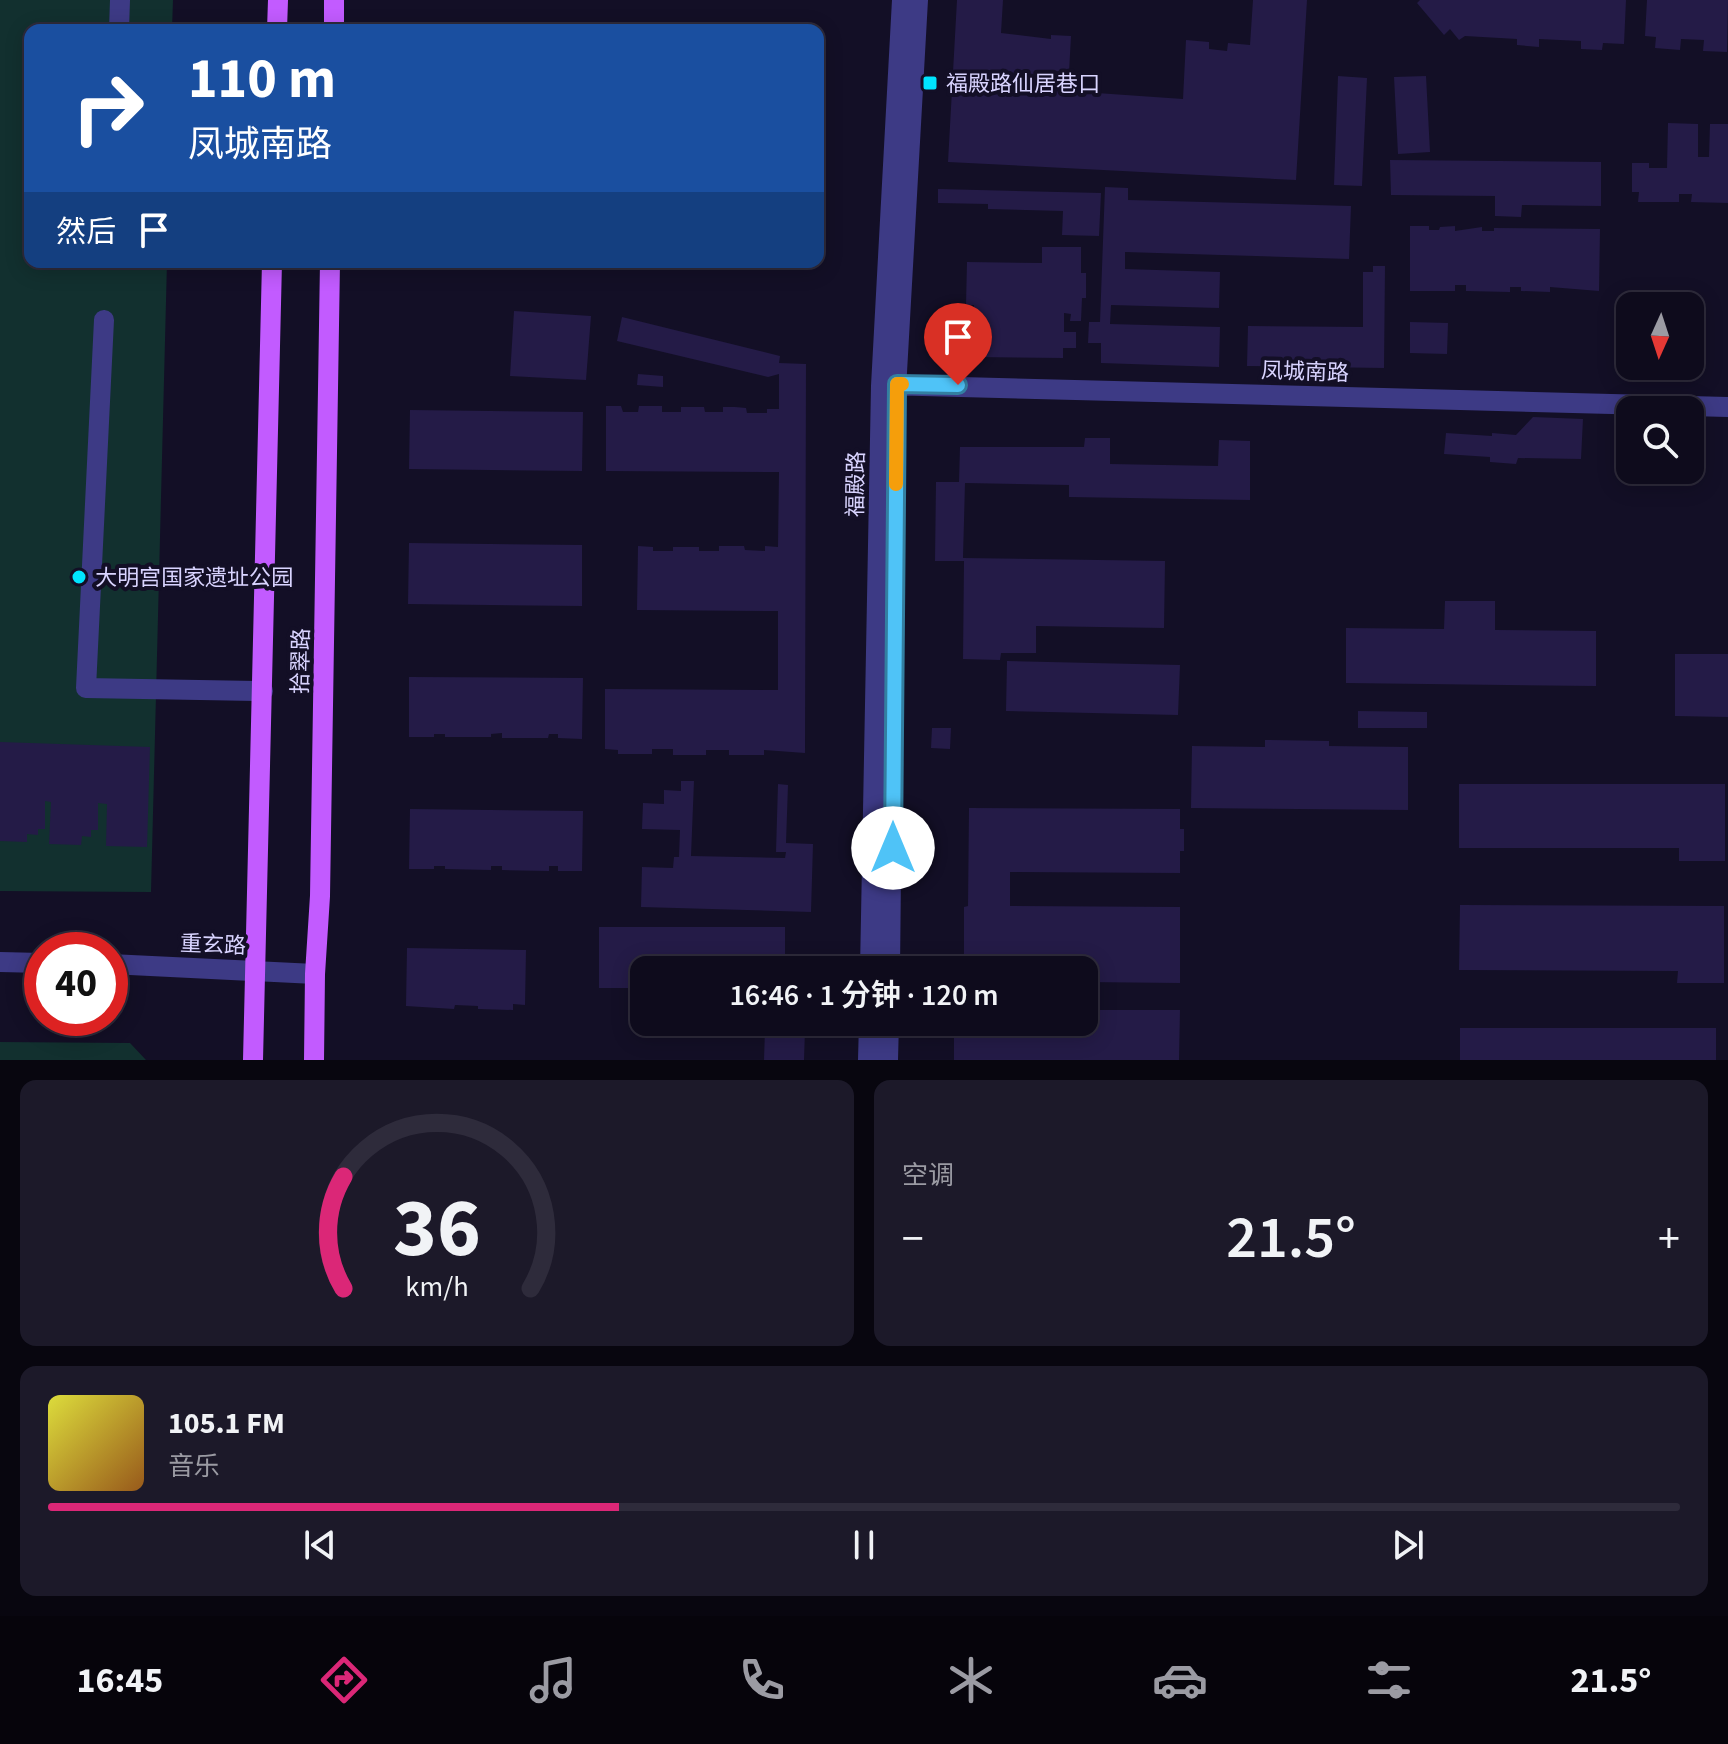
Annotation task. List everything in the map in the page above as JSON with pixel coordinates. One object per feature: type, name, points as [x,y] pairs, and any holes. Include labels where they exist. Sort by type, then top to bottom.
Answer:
[{"type":"main road","points":[[277,24],[278,0]]},
{"type":"main road","points":[[334,0],[334,24]]},
{"type":"main road","name":"拾翠路","points":[[253,1060],[272,268]]},
{"type":"main road","name":"拾翠路","points":[[314,1060],[320,896],[330,268]]},
{"type":"street","points":[[119,24],[120,0]]},
{"type":"street","name":"福殿路","points":[[870,956],[902,0]]},
{"type":"street","name":"福殿路","points":[[890,956],[889,385],[918,0]]},
{"type":"street","points":[[104,320],[86,688],[263,691]]},
{"type":"street","name":"凤城南路","points":[[889,385],[1728,407]]},
{"type":"street","points":[[0,962],[24,963]]},
{"type":"street","name":"重玄路","points":[[128,965],[315,974]]},
{"type":"street","points":[[868,1060],[869,1036]]},
{"type":"street","points":[[888,1060],[889,1036]]},
{"type":"green space","name":"大明宫国家遗址公园","points":[[0,0],[173,0],[172,24],[24,24],[24,268],[167,268],[151,892],[0,891]]},
{"type":"green space","points":[[0,1042],[130,1043],[146,1060],[0,1060]]},
{"type":"building","points":[[957,0],[1003,0],[1001,33],[1051,39],[1051,35],[1071,36],[1068,91],[1183,99],[1186,40],[1209,42],[1209,49],[1227,51],[1228,43],[1250,45],[1253,0],[1307,0],[1296,180],[948,162]]},
{"type":"building","points":[[1420,0],[1626,0],[1624,44],[1603,43],[1602,50],[1581,49],[1581,41],[1539,39],[1539,47],[1517,45],[1517,39],[1465,36],[1459,40],[1450,29],[1444,35],[1417,3]]},
{"type":"building","points":[[1647,0],[1728,0],[1727,52],[1703,51],[1704,40],[1681,39],[1680,50],[1655,48],[1656,37],[1645,36]]},
{"type":"building","points":[[1338,76],[1367,78],[1362,186],[1334,185]]},
{"type":"building","points":[[1426,76],[1430,152],[1398,154],[1394,77]]},
{"type":"building","points":[[1668,123],[1698,124],[1698,157],[1709,157],[1710,124],[1728,124],[1728,203],[1691,202],[1692,194],[1679,194],[1679,202],[1638,202],[1639,192],[1632,192],[1632,163],[1649,163],[1649,168],[1667,168]]},
{"type":"building","points":[[1390,160],[1601,162],[1601,206],[1522,205],[1521,217],[1495,216],[1495,196],[1391,195]]},
{"type":"building","points":[[1105,187],[1128,188],[1128,200],[1351,206],[1349,259],[1125,252],[1125,269],[1220,272],[1219,308],[1111,305],[1110,324],[1220,327],[1219,367],[1101,363],[1101,343],[1088,343],[1089,322],[1100,322]]},
{"type":"building","points":[[938,189],[1101,193],[1099,236],[1062,235],[1063,211],[988,209],[988,204],[938,203]]},
{"type":"building","points":[[1410,226],[1429,226],[1429,230],[1439,230],[1440,227],[1455,226],[1455,231],[1482,227],[1482,231],[1494,231],[1494,228],[1600,229],[1599,291],[1550,287],[1550,292],[1521,291],[1521,287],[1510,287],[1510,292],[1466,291],[1466,285],[1455,285],[1455,291],[1410,291]]},
{"type":"building","points":[[1042,247],[1081,247],[1081,273],[1086,273],[1086,298],[1082,298],[1081,321],[1070,321],[1071,314],[1064,313],[1064,332],[1076,332],[1076,348],[1063,348],[1063,358],[973,357],[973,353],[935,352],[935,316],[974,317],[974,305],[966,305],[967,262],[1042,263]]},
{"type":"building","points":[[1373,266],[1385,266],[1384,368],[1247,366],[1248,326],[1363,327],[1363,272],[1373,272]]},
{"type":"building","points":[[514,311],[591,316],[586,380],[510,376]]},
{"type":"building","points":[[622,317],[780,356],[779,363],[806,364],[805,753],[764,750],[764,755],[729,755],[729,750],[706,750],[706,755],[673,755],[673,749],[652,749],[652,754],[618,754],[618,750],[605,749],[605,689],[778,690],[778,611],[637,610],[638,546],[653,547],[653,551],[699,547],[699,551],[719,551],[719,546],[744,546],[745,550],[765,551],[765,546],[778,547],[779,472],[606,471],[606,406],[621,406],[623,412],[638,412],[639,406],[662,406],[662,412],[681,412],[681,407],[704,407],[705,412],[723,412],[723,407],[735,407],[746,408],[747,413],[767,413],[767,409],[779,409],[779,374],[768,377],[617,341]]},
{"type":"building","points":[[1410,322],[1448,323],[1447,354],[1410,353]]},
{"type":"building","points":[[638,374],[663,376],[663,387],[637,385]]},
{"type":"building","points":[[410,410],[583,412],[582,471],[409,469]]},
{"type":"building","points":[[1533,417],[1583,419],[1581,459],[1518,458],[1516,464],[1490,462],[1490,457],[1444,454],[1446,433],[1516,435]]},
{"type":"building","points":[[1085,438],[1110,438],[1110,464],[1218,466],[1219,440],[1250,441],[1250,500],[1069,497],[1069,485],[965,483],[963,558],[1165,561],[1164,628],[1036,626],[1036,653],[1001,653],[1000,660],[963,659],[964,561],[935,561],[936,482],[959,482],[960,447],[1084,447]]},
{"type":"building","points":[[409,543],[582,545],[582,606],[408,604]]},
{"type":"building","points":[[1445,601],[1495,601],[1495,630],[1596,631],[1596,686],[1346,683],[1346,628],[1444,629]]},
{"type":"building","points":[[1675,654],[1728,654],[1728,717],[1675,716]]},
{"type":"building","points":[[1007,661],[1180,665],[1178,715],[1006,711]]},
{"type":"building","points":[[409,677],[583,678],[582,739],[558,738],[558,734],[549,734],[548,738],[502,738],[502,733],[491,734],[491,737],[445,737],[445,734],[434,734],[434,737],[409,737]]},
{"type":"building","points":[[1358,711],[1427,712],[1427,728],[1358,728]]},
{"type":"building","points":[[932,728],[951,728],[950,749],[931,748]]},
{"type":"building","points":[[1265,740],[1329,741],[1329,746],[1408,747],[1408,810],[1191,808],[1192,746],[1265,747]]},
{"type":"building","points":[[0,742],[150,747],[147,847],[106,846],[107,804],[98,803],[98,830],[91,830],[91,837],[82,836],[81,845],[49,844],[51,802],[45,801],[45,829],[38,829],[38,835],[27,834],[27,842],[0,841]]},
{"type":"building","points":[[681,781],[694,781],[691,856],[785,858],[786,852],[776,852],[778,784],[788,785],[786,843],[813,844],[811,912],[641,907],[642,867],[673,868],[674,857],[679,857],[680,830],[642,829],[643,803],[664,804],[664,790],[681,791]]},
{"type":"building","points":[[1459,784],[1725,784],[1725,861],[1679,861],[1679,848],[1459,848]]},
{"type":"building","points":[[969,808],[1180,809],[1184,851],[1180,851],[1180,873],[1010,872],[1010,906],[1180,907],[1180,983],[1098,982],[1098,956],[964,956],[964,907],[968,906]]},
{"type":"building","points":[[410,809],[583,811],[582,871],[558,871],[558,866],[549,866],[549,871],[502,870],[502,866],[491,866],[491,870],[445,869],[445,866],[409,869]]},
{"type":"building","points":[[1460,905],[1724,906],[1724,983],[1677,983],[1678,971],[1459,970]]},
{"type":"building","points":[[599,927],[785,927],[785,956],[630,956],[630,988],[599,988]]},
{"type":"building","points":[[407,948],[526,950],[525,1005],[513,1004],[513,1010],[455,1005],[454,1009],[406,1006]]},
{"type":"building","points":[[1098,1010],[1180,1010],[1179,1060],[954,1060],[954,1036],[1098,1036]]},
{"type":"building","points":[[1460,1028],[1716,1028],[1716,1060],[1460,1060]]},
{"type":"building","points":[[765,1036],[805,1036],[804,1060],[764,1060]]},
{"type":"slow traffic","points":[[896,484],[897,384],[902,384]]},
{"type":"place","name":"福殿路仙居巷口","points":[[930,83]]},
{"type":"place","name":"大明宫国家遗址公园","points":[[79,577]]},
{"type":"route","points":[[893,848],[897,384],[958,385]]}]
